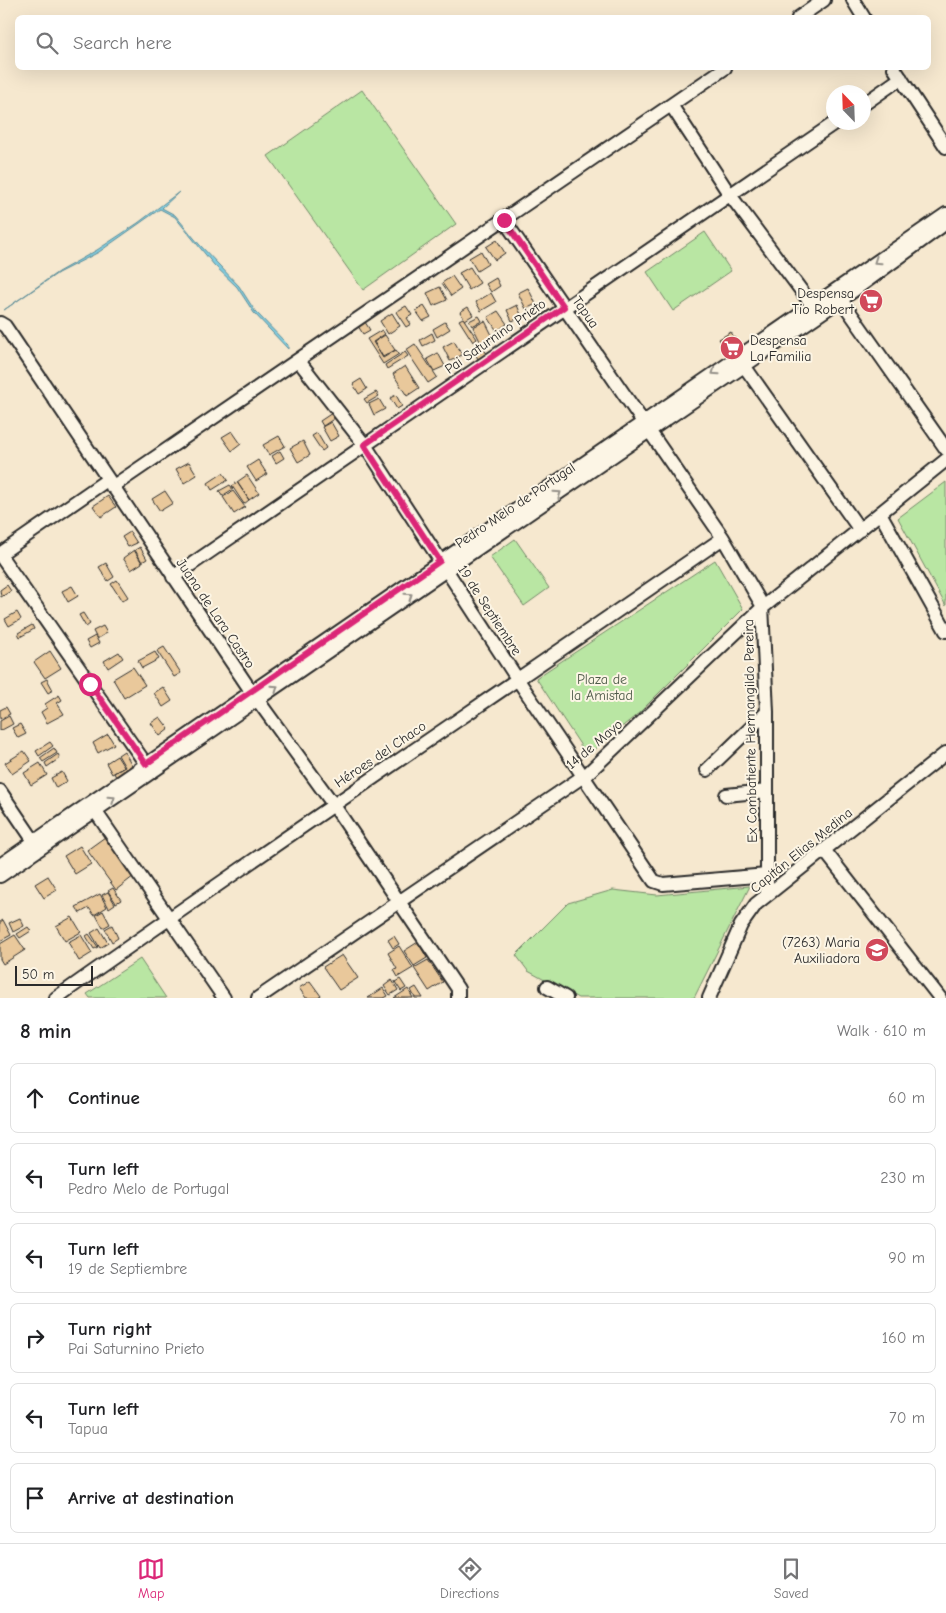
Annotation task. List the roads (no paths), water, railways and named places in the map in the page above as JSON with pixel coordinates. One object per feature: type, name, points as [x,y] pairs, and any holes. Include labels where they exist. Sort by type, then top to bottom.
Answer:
[{"type":"street","points":[[802,15],[824,0]]},
{"type":"street","points":[[853,0],[862,15]]},
{"type":"street","points":[[149,768],[0,554],[298,360],[723,70]]},
{"type":"street","points":[[871,98],[898,73],[946,147]]},
{"type":"street","points":[[670,105],[730,195],[812,305]]},
{"type":"street","name":"Pai Saturnino Prieto","points":[[173,577],[826,129]]},
{"type":"street","name":"Pedro Melo de Portugal","points":[[741,361],[812,305],[837,295],[946,214]]},
{"type":"street","name":"Tapua","points":[[504,220],[647,426]]},
{"type":"street","name":"Pedro Melo de Portugal","points":[[0,876],[37,845],[92,807],[837,295],[946,223]]},
{"type":"street","points":[[837,295],[946,449]]},
{"type":"street","name":"Juana de Lara Castro","points":[[2,324],[254,696],[333,804],[458,993]]},
{"type":"street","name":"19 de Septiembre","points":[[298,360],[364,445],[518,680],[654,881],[663,884],[767,876]]},
{"type":"street","points":[[741,361],[860,530]]},
{"type":"street","name":"Ex Combatiente Hermangildo Pereira","points":[[647,426],[723,538],[762,608],[767,712],[767,896]]},
{"type":"street","name":"14 de Mayo","points":[[258,998],[583,776],[657,709],[762,608],[946,460]]},
{"type":"street","points":[[880,513],[946,631]]},
{"type":"street","name":"Héroes del Chaco","points":[[56,998],[333,804],[518,680],[723,538]]},
{"type":"street","points":[[707,770],[767,712]]},
{"type":"street","name":"Capitán Elias Medina","points":[[709,998],[741,925],[756,904],[946,753]]},
{"type":"street","points":[[0,791],[37,845]]},
{"type":"street","points":[[726,795],[767,791]]},
{"type":"street","points":[[92,807],[224,998]]},
{"type":"street","name":"Pedro Melo de Portugal","points":[[0,864],[37,845]]},
{"type":"street","points":[[824,850],[940,998]]},
{"type":"street","points":[[547,987],[566,998]]},
{"type":"water","points":[[179,192],[162,208],[175,215],[199,244],[239,286],[255,311],[288,345],[288,349],[254,313],[237,287],[214,265],[175,217],[160,209],[99,252],[58,273],[4,310],[58,272],[97,250],[138,223]]},
{"type":"place","name":"Despensa Tio Robert","points":[[871,301]]},
{"type":"place","name":"Despensa La Familia","points":[[732,348]]},
{"type":"place","name":"(7263) Maria Auxiliadora","points":[[877,950]]},
{"type":"park label","name":"Plaza de la Amistad","points":[[602,688]]}]
